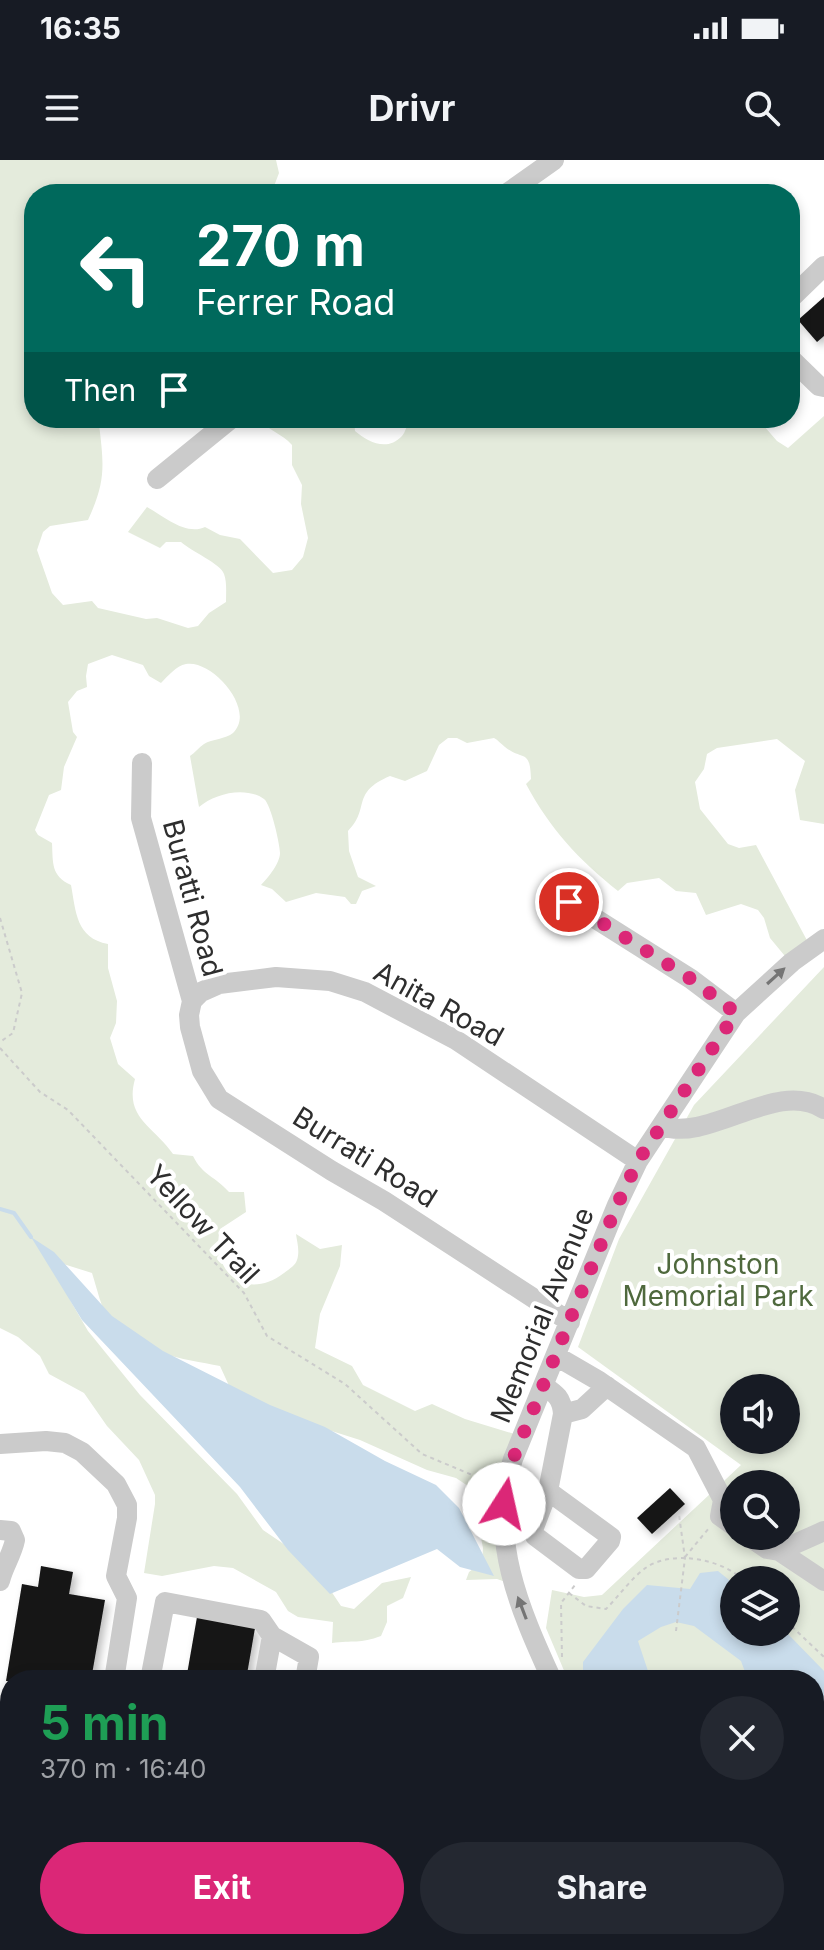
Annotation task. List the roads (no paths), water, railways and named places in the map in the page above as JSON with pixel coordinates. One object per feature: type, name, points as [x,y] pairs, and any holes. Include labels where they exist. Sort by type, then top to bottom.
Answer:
[{"type":"street","points":[[520,184],[554,160]]},
{"type":"street","points":[[800,289],[824,266]]},
{"type":"street","points":[[800,368],[824,387]]},
{"type":"street","points":[[157,479],[220,428]]},
{"type":"street","name":"Buratti Road","points":[[142,763],[141,818],[192,1001]]},
{"type":"street","points":[[569,902],[679,971],[736,1013]]},
{"type":"street","name":"Memorial Avenue","points":[[556,1670],[537,1646],[508,1564],[502,1525],[505,1488],[513,1459],[638,1161],[736,1013],[792,962],[824,939]]},
{"type":"street","name":"Anita Road","points":[[192,1001],[201,992],[219,984],[276,977],[330,981],[365,992],[456,1040],[638,1161]]},
{"type":"street","name":"Burrati Road","points":[[192,1001],[190,1027],[202,1071],[219,1099],[570,1322]]},
{"type":"street","points":[[661,1126],[675,1131],[746,1114],[780,1099],[817,1104],[824,1109]]},
{"type":"street","points":[[556,1356],[607,1386],[696,1448],[720,1494]]},
{"type":"street","points":[[544,1386],[559,1396],[563,1403],[548,1491]]},
{"type":"street","points":[[563,1414],[582,1409],[607,1386]]},
{"type":"street","points":[[0,1444],[65,1443],[82,1452],[116,1484],[127,1505],[116,1576],[127,1598],[116,1670]]},
{"type":"street","points":[[0,1530],[11,1531],[15,1540],[0,1581]]},
{"type":"street","points":[[779,1551],[824,1531]]},
{"type":"street","points":[[773,1550],[824,1581]]},
{"type":"street","points":[[152,1670],[165,1602],[261,1620],[272,1636],[309,1657],[307,1670]]},
{"type":"street","points":[[266,1670],[272,1636]]},
{"type":"water","points":[[31,1237],[54,1252],[112,1316],[163,1351],[270,1405],[325,1427],[436,1485],[459,1508],[494,1576],[460,1567],[437,1549],[330,1594],[288,1550],[240,1487],[82,1320]]},
{"type":"water","points":[[700,1573],[720,1573],[720,1645],[694,1626],[676,1622],[638,1641],[648,1670],[583,1670],[583,1662],[623,1609],[647,1585],[690,1589]]},
{"type":"water","points":[[721,1646],[800,1646],[823,1670],[744,1670],[741,1661]]},
{"type":"waterway","points":[[0,1209],[14,1213],[31,1237]]},
{"type":"park label","name":"Johnston Memorial Park","points":[[718,1280]]}]
